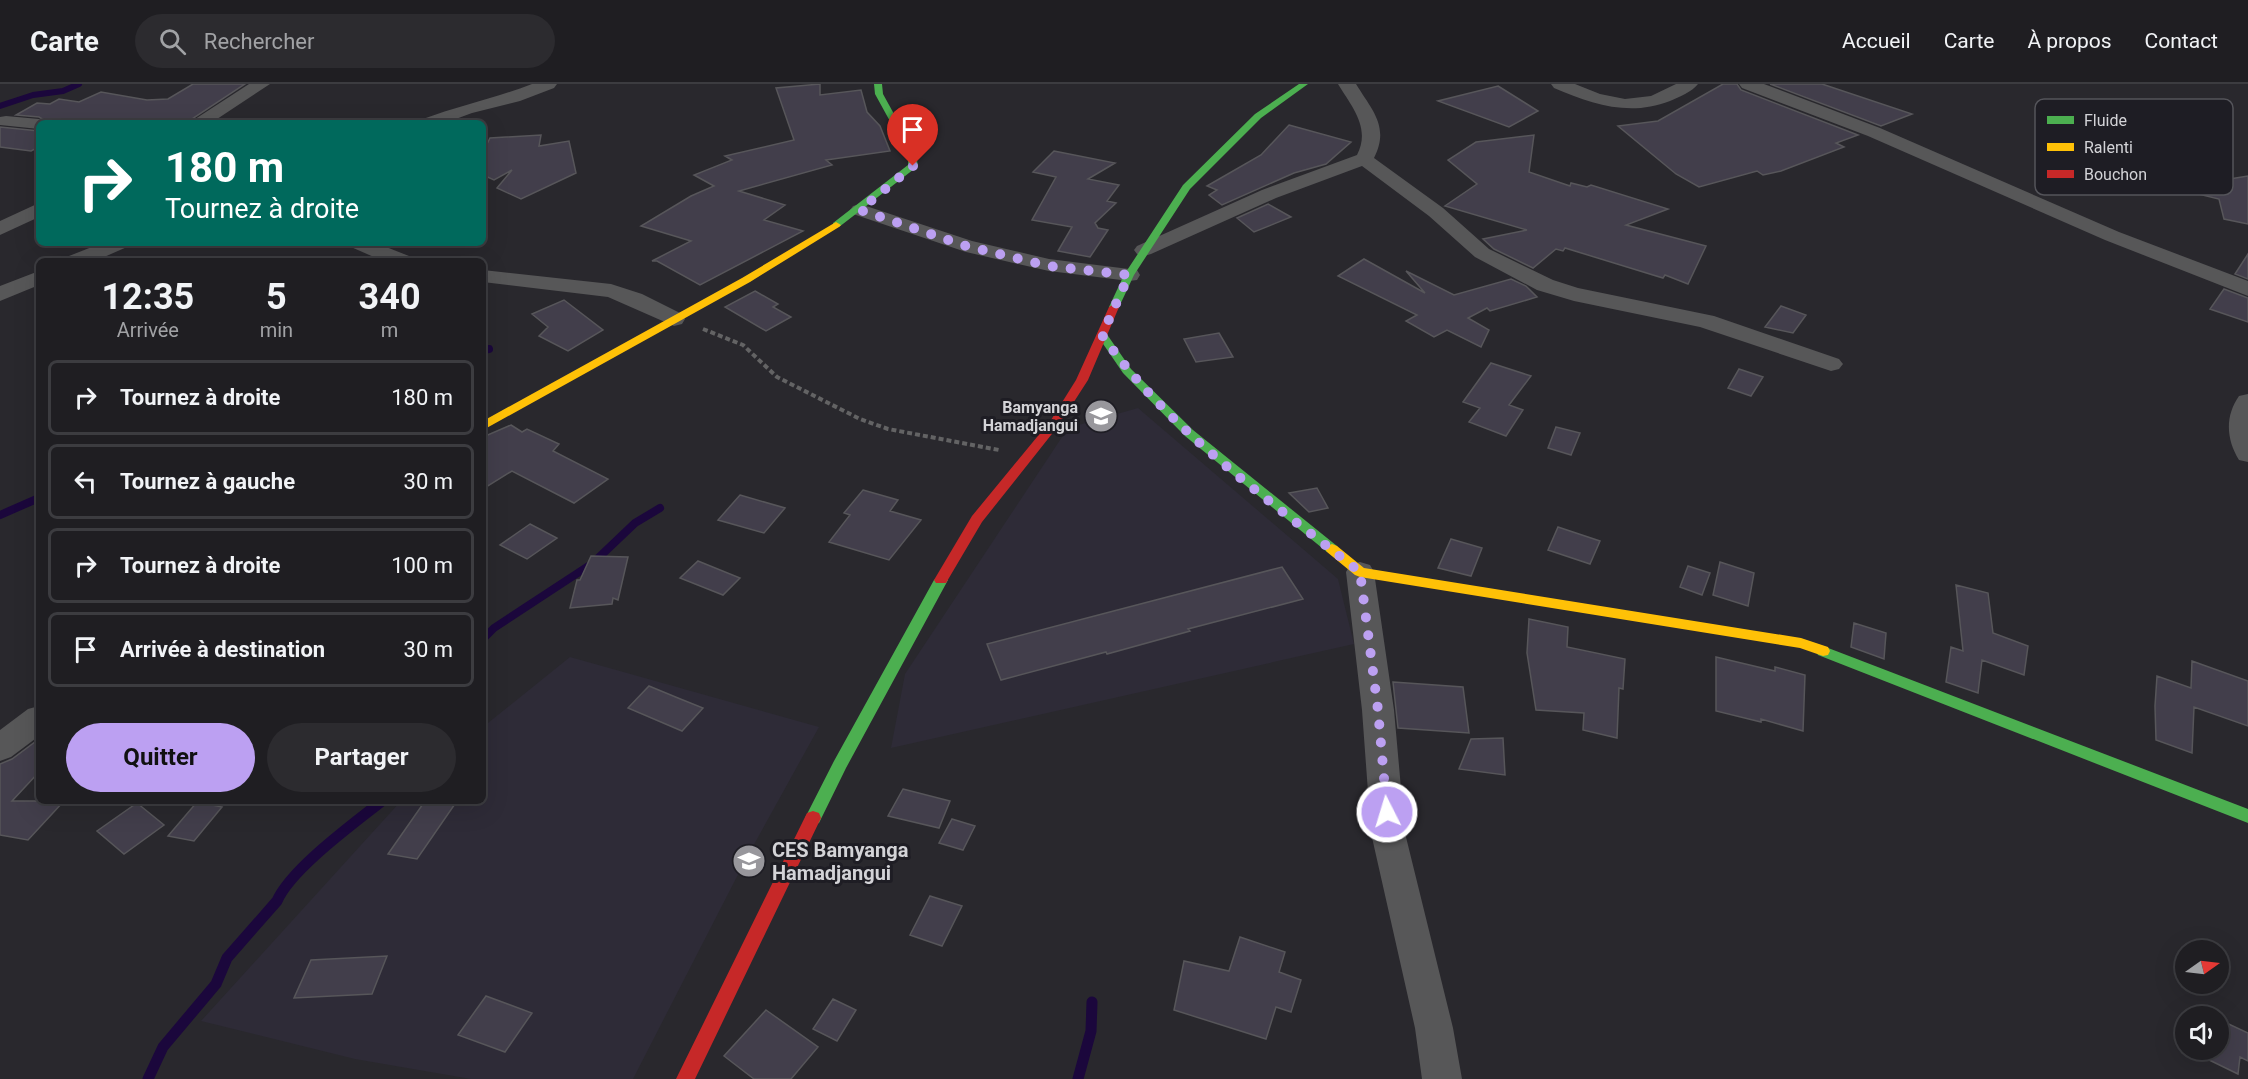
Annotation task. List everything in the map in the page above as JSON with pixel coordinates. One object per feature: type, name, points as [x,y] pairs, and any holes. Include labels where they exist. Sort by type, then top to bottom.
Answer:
[{"type":"street","points":[[203,120],[261,84]]},
{"type":"street","points":[[437,120],[466,109],[514,97],[548,84]]},
{"type":"street","points":[[486,424],[552,385],[749,280],[860,210],[913,166],[912,154],[879,94],[878,84]]},
{"type":"street","points":[[685,1079],[839,765],[910,632],[977,519],[1055,422],[1082,380],[1129,275],[1144,250],[1185,187],[1258,116],[1304,84]]},
{"type":"street","points":[[1144,250],[1269,194],[1364,159],[1372,144],[1371,123],[1347,84]]},
{"type":"street","points":[[1560,84],[1608,102],[1628,105],[1649,102],[1678,91],[1689,84]]},
{"type":"street","points":[[1748,84],[1874,132],[1983,182],[2248,289]]},
{"type":"street","points":[[6,121],[36,124]]},
{"type":"street","points":[[1364,159],[1436,212],[1482,254],[1545,285],[1574,294],[1706,321],[1831,364]]},
{"type":"street","points":[[860,210],[977,248],[1049,266],[1129,275]]},
{"type":"street","points":[[0,229],[36,211]]},
{"type":"street","points":[[84,258],[113,246]]},
{"type":"street","points":[[365,246],[393,258]]},
{"type":"street","points":[[486,276],[612,291],[674,319]]},
{"type":"street","points":[[0,294],[36,278]]},
{"type":"street","points":[[1102,335],[1128,371],[1189,433],[1360,572],[1801,644],[2248,816]]},
{"type":"street","points":[[2248,401],[2242,418],[2241,441],[2248,454]]},
{"type":"street","points":[[1360,572],[1378,710],[1388,833],[1434,1028],[1442,1079]]},
{"type":"street","points":[[0,748],[36,720]]},
{"type":"path","points":[[674,319],[743,345],[777,377],[790,385],[818,396],[872,424],[935,439],[1028,455]]},
{"type":"shaded area","points":[[1138,408],[1338,579],[1354,644],[891,748],[905,674],[1068,428]]},
{"type":"shaded area","points":[[570,657],[819,727],[746,859],[633,1079],[471,1079],[355,1059],[201,1021],[398,804],[486,804],[486,725]]},
{"type":"building","points":[[193,84],[245,84],[191,120],[44,120],[39,117],[16,115],[37,103],[50,104],[59,99],[79,102],[101,92],[147,100],[168,99]]},
{"type":"building","points":[[820,84],[820,95],[861,90],[867,112],[880,126],[890,151],[826,160],[832,165],[739,191],[785,205],[764,220],[803,231],[700,285],[657,261],[652,261],[691,241],[641,226],[691,196],[714,186],[694,175],[732,160],[725,156],[794,140],[776,88]]},
{"type":"building","points":[[1723,84],[1737,84],[1741,90],[1858,135],[1836,143],[1844,147],[1781,171],[1763,175],[1757,171],[1699,187],[1676,174],[1618,126],[1658,121]]},
{"type":"building","points":[[1770,84],[1822,84],[1912,114],[1881,126]]},
{"type":"building","points":[[1498,86],[1538,111],[1509,127],[1438,101]]},
{"type":"building","points":[[1289,125],[1351,142],[1326,164],[1294,173],[1222,205],[1209,195],[1217,190],[1207,186],[1261,155]]},
{"type":"building","points":[[0,127],[36,131],[36,148],[31,151],[0,147]]},
{"type":"building","points":[[541,135],[539,146],[569,141],[576,173],[521,199],[497,188],[512,170],[494,180],[486,176],[486,146],[490,138]]},
{"type":"building","points":[[1534,135],[1529,172],[1570,186],[1571,183],[1587,187],[1591,185],[1668,209],[1626,225],[1706,246],[1688,284],[1665,275],[1663,278],[1565,248],[1563,251],[1556,249],[1533,268],[1494,249],[1483,239],[1527,230],[1445,206],[1477,184],[1448,160],[1476,142]]},
{"type":"building","points":[[1054,151],[1115,163],[1088,179],[1119,185],[1107,201],[1116,203],[1095,223],[1098,228],[1108,230],[1090,257],[1058,251],[1072,227],[1032,220],[1056,177],[1033,172]]},
{"type":"building","points":[[2248,176],[2248,224],[2224,219],[2219,199],[2203,195],[2233,195],[2233,178]]},
{"type":"building","points":[[1268,204],[1291,217],[1254,232],[1237,218]]},
{"type":"building","points":[[2248,254],[2248,279],[2235,274]]},
{"type":"building","points":[[1364,259],[1425,293],[1406,271],[1454,295],[1511,279],[1526,286],[1537,297],[1490,311],[1487,308],[1468,318],[1489,330],[1481,347],[1447,330],[1434,337],[1406,321],[1417,315],[1338,276]]},
{"type":"building","points":[[2224,289],[2248,298],[2248,322],[2210,309]]},
{"type":"building","points":[[755,291],[778,304],[773,307],[791,317],[766,331],[725,307]]},
{"type":"building","points":[[564,300],[603,330],[568,351],[539,336],[548,327],[532,314]]},
{"type":"building","points":[[1781,306],[1806,315],[1793,333],[1765,327]]},
{"type":"building","points":[[1219,333],[1233,357],[1196,362],[1184,339]]},
{"type":"building","points":[[1491,363],[1531,376],[1509,405],[1523,410],[1506,436],[1469,422],[1480,408],[1463,402]]},
{"type":"building","points":[[1739,369],[1763,377],[1751,396],[1728,388]]},
{"type":"building","points":[[511,425],[522,432],[527,429],[559,444],[553,451],[608,479],[574,503],[512,471],[486,487],[486,436]]},
{"type":"building","points":[[1556,427],[1580,433],[1571,455],[1548,448]]},
{"type":"building","points":[[1317,488],[1328,508],[1309,512],[1289,493]]},
{"type":"building","points":[[863,490],[898,500],[890,511],[921,520],[889,560],[829,542],[850,515],[844,513]]},
{"type":"building","points":[[740,495],[785,508],[764,533],[718,520]]},
{"type":"building","points":[[530,524],[557,538],[527,559],[500,545]]},
{"type":"building","points":[[1558,527],[1600,541],[1590,564],[1548,550]]},
{"type":"building","points":[[1451,539],[1482,548],[1471,576],[1438,568]]},
{"type":"building","points":[[591,556],[628,557],[618,600],[613,598],[612,604],[570,608],[577,580],[580,580]]},
{"type":"building","points":[[698,561],[740,578],[723,595],[680,578]]},
{"type":"building","points":[[1720,562],[1754,573],[1748,606],[1713,595]]},
{"type":"building","points":[[1688,566],[1710,573],[1702,595],[1680,587]]},
{"type":"building","points":[[1282,567],[1303,599],[1188,629],[1190,631],[1107,654],[1106,652],[1001,680],[987,644]]},
{"type":"building","points":[[1956,585],[1988,593],[1993,633],[2028,646],[2024,675],[1982,660],[1978,693],[1946,682],[1951,647],[1963,651]]},
{"type":"building","points":[[1529,619],[1568,627],[1567,647],[1625,659],[1623,689],[1619,688],[1617,738],[1583,730],[1584,713],[1536,710],[1527,653]]},
{"type":"building","points":[[1854,623],[1886,633],[1884,659],[1851,647]]},
{"type":"building","points":[[1716,657],[1775,671],[1775,667],[1805,675],[1803,731],[1761,719],[1761,722],[1716,711]]},
{"type":"building","points":[[2192,661],[2248,681],[2248,726],[2194,707],[2192,753],[2156,740],[2155,706],[2157,676],[2191,688]]},
{"type":"building","points":[[1393,682],[1463,687],[1469,733],[1398,728]]},
{"type":"building","points":[[649,686],[703,708],[682,731],[628,708]]},
{"type":"building","points":[[1503,738],[1505,775],[1459,769],[1471,739]]},
{"type":"building","points":[[36,741],[36,775],[12,801],[61,804],[28,840],[0,835],[0,764],[12,759]]},
{"type":"building","points":[[903,789],[950,801],[939,828],[888,816]]},
{"type":"building","points":[[136,804],[164,825],[124,854],[97,831]]},
{"type":"building","points":[[195,804],[222,807],[194,841],[168,836]]},
{"type":"building","points":[[423,804],[455,804],[417,859],[388,854]]},
{"type":"building","points":[[952,819],[975,826],[963,850],[939,843]]},
{"type":"building","points":[[930,896],[962,906],[942,946],[910,935]]},
{"type":"building","points":[[1240,937],[1285,952],[1279,972],[1301,980],[1291,1012],[1276,1007],[1266,1039],[1174,1010],[1184,961],[1229,971]]},
{"type":"building","points":[[387,956],[372,994],[294,998],[311,960]]},
{"type":"building","points":[[486,996],[532,1013],[505,1052],[458,1035]]},
{"type":"building","points":[[833,999],[856,1010],[837,1041],[813,1029]]},
{"type":"building","points":[[766,1010],[818,1047],[791,1079],[754,1079],[724,1056]]},
{"type":"building","points":[[2229,1024],[2248,1033],[2248,1061],[2240,1057],[2238,1074],[2209,1060],[2229,1060]]},
{"type":"waterway","points":[[0,106],[33,95],[63,91],[79,84]]},
{"type":"waterway","points":[[0,515],[36,499]]},
{"type":"waterway","points":[[486,636],[494,628],[593,563],[635,523],[660,508]]},
{"type":"waterway","points":[[148,1079],[163,1047],[216,984],[227,958],[277,901],[284,888],[309,861],[378,804]]},
{"type":"waterway","points":[[1078,1079],[1091,1031],[1092,1002]]},
{"type":"traffic: fast","points":[[836,225],[913,166],[912,154],[879,94],[878,84]]},
{"type":"traffic: fast","points":[[1114,307],[1129,275],[1186,187],[1258,116],[1304,84]]},
{"type":"traffic: fast","points":[[1102,335],[1127,371],[1189,433],[1332,549]]},
{"type":"traffic: fast","points":[[813,818],[839,765],[941,580]]},
{"type":"traffic: fast","points":[[1823,651],[2248,816]]},
{"type":"traffic: slow","points":[[486,424],[746,280],[836,225]]},
{"type":"traffic: slow","points":[[1332,549],[1360,572],[1801,643],[1823,651]]},
{"type":"traffic: jam","points":[[941,580],[977,519],[1055,422],[1082,380],[1114,307]]},
{"type":"traffic: jam","points":[[685,1079],[813,818]]},
{"type":"place","name":"Bamyanga Hamadjangui","points":[[1101,416]]},
{"type":"place","name":"CES Bamyanga Hamadjangui","points":[[749,861]]},
{"type":"route","points":[[913,166],[860,210],[966,246],[1049,266],[1129,275],[1102,335],[1128,371],[1189,433],[1360,572],[1378,710],[1387,812]]}]
